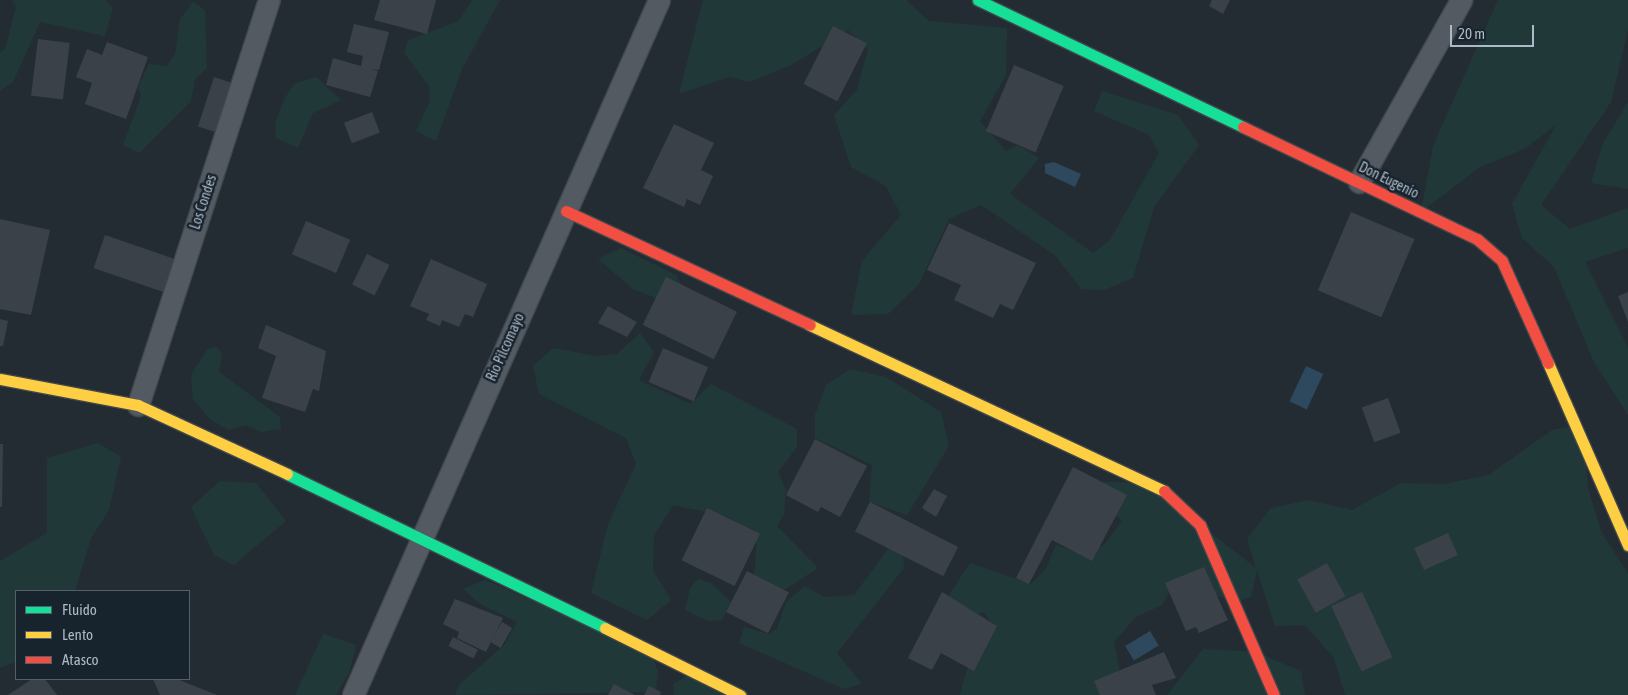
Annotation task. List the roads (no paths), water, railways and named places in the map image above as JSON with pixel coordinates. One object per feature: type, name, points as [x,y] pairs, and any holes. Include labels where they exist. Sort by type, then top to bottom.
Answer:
[{"type":"street","name":"Los Condes","points":[[138,404],[269,0]]},
{"type":"street","name":"Rio Pilcomayo","points":[[353,695],[659,0]]},
{"type":"street","name":"Don Eugenio","points":[[978,0],[1477,239],[1502,261],[1628,545]]},
{"type":"street","points":[[1359,182],[1461,0]]},
{"type":"street","points":[[566,211],[1166,492],[1200,525],[1274,695]]},
{"type":"street","points":[[0,379],[138,404],[421,537],[740,695]]},
{"type":"water","points":[[1054,162],[1081,174],[1075,187],[1045,173],[1045,164]]},
{"type":"water","points":[[1306,366],[1323,374],[1307,409],[1290,401]]},
{"type":"water","points":[[1150,631],[1159,646],[1134,661],[1125,646]]}]
